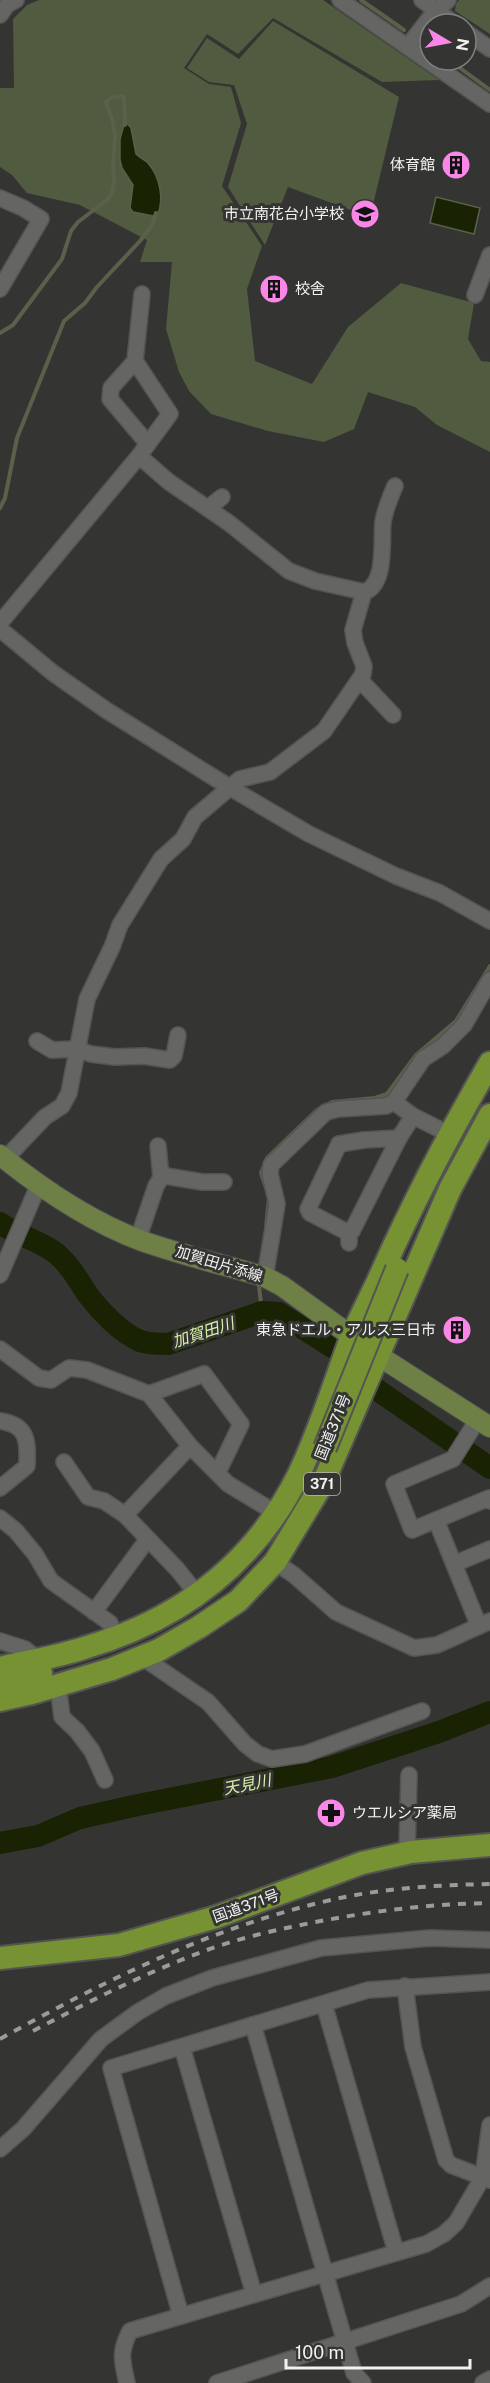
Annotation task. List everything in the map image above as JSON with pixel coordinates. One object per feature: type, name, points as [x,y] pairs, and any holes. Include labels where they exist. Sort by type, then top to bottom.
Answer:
[{"type":"highway","name":"371","points":[[0,1668],[82,1649],[162,1617],[197,1594],[245,1554],[264,1532],[298,1476],[321,1425],[352,1337],[406,1219],[449,1134],[490,1063]]},
{"type":"highway","name":"国道371号","points":[[0,1684],[56,1670],[135,1644],[171,1628],[204,1608],[250,1569],[296,1507],[325,1448],[397,1269],[441,1175],[490,1088]]},
{"type":"highway","name":"371","points":[[0,1700],[58,1686],[142,1657],[199,1627],[238,1600],[275,1562],[324,1481],[379,1356],[403,1294],[450,1190],[490,1115]]},
{"type":"highway","name":"国道371号","points":[[0,1958],[86,1950],[152,1936],[216,1917],[362,1863],[407,1853],[490,1845]]},
{"type":"main road","name":"加賀田片添線","points":[[2,1157],[39,1184],[102,1223],[138,1239],[265,1277],[282,1286],[480,1425]]},
{"type":"street","points":[[0,15],[7,5],[16,0]]},
{"type":"street","points":[[340,0],[490,104]]},
{"type":"street","points":[[422,0],[443,6]]},
{"type":"street","points":[[408,46],[432,15],[443,6]]},
{"type":"street","points":[[0,198],[41,219],[6,266],[0,289]]},
{"type":"street","points":[[475,295],[490,255]]},
{"type":"street","points":[[142,294],[135,361],[111,388],[110,399],[143,450],[169,482],[208,508],[289,571],[315,581],[364,592]]},
{"type":"street","points":[[0,623],[170,414],[135,361]]},
{"type":"street","points":[[2,1157],[45,1117],[62,1106],[69,1093],[87,999],[112,947],[120,924],[161,859],[183,839],[195,817],[229,787],[240,779],[270,772],[324,731],[360,680],[364,666],[355,643],[353,630],[364,592],[374,584],[381,568],[383,523],[387,503],[396,486]]},
{"type":"street","points":[[208,508],[222,497]]},
{"type":"street","points":[[0,629],[53,673],[106,710],[229,787],[309,834],[396,876],[440,893],[490,921]]},
{"type":"street","points":[[360,680],[393,715]]},
{"type":"street","points":[[265,1277],[277,1204],[270,1174],[271,1165],[326,1112],[386,1106],[394,1102],[423,1059],[443,1046],[464,1025],[490,980]]},
{"type":"street","points":[[38,1041],[52,1050],[76,1049],[107,1056],[144,1056],[170,1060],[174,1056],[178,1035]]},
{"type":"street","points":[[394,1102],[413,1116],[449,1134]]},
{"type":"street","points":[[399,1138],[339,1144],[308,1209],[310,1213],[349,1238],[399,1138],[413,1116]]},
{"type":"street","points":[[138,1239],[156,1186],[161,1178],[158,1146]]},
{"type":"street","points":[[161,1178],[166,1176],[202,1182],[224,1182]]},
{"type":"street","points":[[0,1275],[39,1184]]},
{"type":"street","points":[[0,1349],[39,1378],[51,1380],[69,1368],[87,1370],[149,1394],[190,1446],[228,1484],[276,1513]]},
{"type":"street","points":[[149,1394],[204,1374],[241,1424],[218,1472]]},
{"type":"street","points":[[0,1409],[26,1421],[25,1437]]},
{"type":"street","points":[[0,1421],[20,1427],[28,1451],[27,1466],[0,1488]]},
{"type":"street","points":[[480,1425],[456,1456],[394,1484],[412,1530],[489,1498],[490,1501]]},
{"type":"street","points":[[125,1515],[190,1446]]},
{"type":"street","points":[[64,1462],[87,1497],[104,1501],[125,1515],[177,1569],[197,1594]]},
{"type":"street","points":[[275,1562],[294,1575],[336,1612],[414,1647],[437,1645],[485,1624],[454,1564],[436,1520]]},
{"type":"street","points":[[1,1521],[16,1531],[35,1554],[51,1581],[110,1623],[114,1638]]},
{"type":"street","points":[[94,1612],[147,1540]]},
{"type":"street","points":[[454,1564],[490,1549]]},
{"type":"street","points":[[0,1641],[25,1649],[37,1659]]},
{"type":"street","points":[[142,1657],[208,1702],[245,1744],[258,1754],[272,1759],[305,1754],[422,1711]]},
{"type":"street","points":[[58,1686],[62,1717],[77,1731],[92,1751],[105,1780]]},
{"type":"street","points":[[407,1853],[409,1774]]},
{"type":"street","points":[[0,2149],[23,2129],[101,2039],[138,2012],[166,1996],[212,1978],[321,1948],[430,1938],[490,1941]]},
{"type":"street","points":[[181,2316],[111,2068],[368,1990],[490,1982]]},
{"type":"street","points":[[405,1986],[413,2047],[446,2160],[451,2165],[487,2178]]},
{"type":"street","points":[[324,2004],[396,2252]]},
{"type":"street","points":[[253,2025],[344,2342],[354,2373],[363,2383]]},
{"type":"street","points":[[182,2047],[254,2294]]},
{"type":"street","points":[[127,2383],[121,2358],[124,2343],[130,2331],[426,2244],[444,2234],[456,2223],[487,2178],[490,2125]]},
{"type":"street","points":[[217,2383],[461,2304],[490,2286]]},
{"type":"street","points":[[483,2383],[490,2379]]},
{"type":"shaded area","points":[[39,0],[323,0],[418,66],[418,72],[427,72],[439,80],[382,82],[273,18],[238,54],[207,34],[184,68],[209,84],[231,87],[241,123],[222,186],[262,246],[247,289],[255,361],[312,384],[348,327],[401,283],[474,303],[468,339],[481,361],[490,362],[490,452],[437,425],[415,407],[368,392],[354,429],[324,442],[268,431],[211,414],[189,391],[179,372],[166,329],[172,262],[140,262],[147,240],[80,205],[27,193],[12,175],[0,167],[0,88],[14,88],[13,19],[27,5]]},
{"type":"shaded area","points":[[459,0],[490,0],[490,34],[478,26],[478,12],[457,12],[456,4]]},
{"type":"shaded area","points":[[273,21],[399,97],[370,217],[288,187],[265,245],[228,187],[247,124],[234,85],[209,82],[187,68],[207,38],[239,59]]},
{"type":"shaded area","points":[[125,121],[131,128],[136,154],[148,163],[158,181],[161,195],[160,208],[158,214],[153,216],[133,212],[130,208],[133,185],[122,168],[120,160],[120,139]]},
{"type":"shaded area","points":[[436,197],[480,208],[474,234],[430,223]]},
{"type":"waterway","points":[[361,0],[404,30]]},
{"type":"waterway","points":[[465,72],[490,90]]},
{"type":"waterway","points":[[0,333],[13,325],[62,259],[71,231],[78,222],[107,200],[112,193],[115,137],[106,102],[111,98],[124,96],[125,125]]},
{"type":"waterway","points":[[0,508],[5,498],[17,438],[64,321],[85,303],[140,241],[152,225],[156,213]]},
{"type":"waterway","points":[[267,1191],[261,1173],[267,1158],[317,1110],[332,1102],[375,1098],[387,1094],[416,1055],[456,1021],[490,966]]},
{"type":"waterway","points":[[266,1227],[269,1198]]},
{"type":"waterway","name":"加賀田川","points":[[0,1223],[57,1254],[105,1314],[118,1327],[140,1341],[168,1344],[262,1312],[279,1313],[332,1347]]},
{"type":"waterway","points":[[259,1286],[262,1312]]},
{"type":"waterway","name":"加賀田川","points":[[376,1389],[490,1468]]},
{"type":"waterway","name":"天見川","points":[[0,1843],[38,1836],[80,1818],[332,1767],[439,1732],[490,1712]]},
{"type":"railway","points":[[0,2039],[80,1996],[161,1957],[202,1940],[287,1911],[331,1900],[390,1890],[490,1884]]},
{"type":"railway","points":[[33,2031],[141,1977],[217,1946],[259,1934],[340,1917],[415,1907],[490,1903]]},
{"type":"place","name":"体育館","points":[[456,165]]},
{"type":"place","name":"市立南花台小学校","points":[[365,214]]},
{"type":"place","name":"校舎","points":[[274,289]]},
{"type":"place","name":"東急ドエル・アルス三日市","points":[[457,1330]]},
{"type":"place","name":"ウエルシア薬局","points":[[331,1813]]}]
